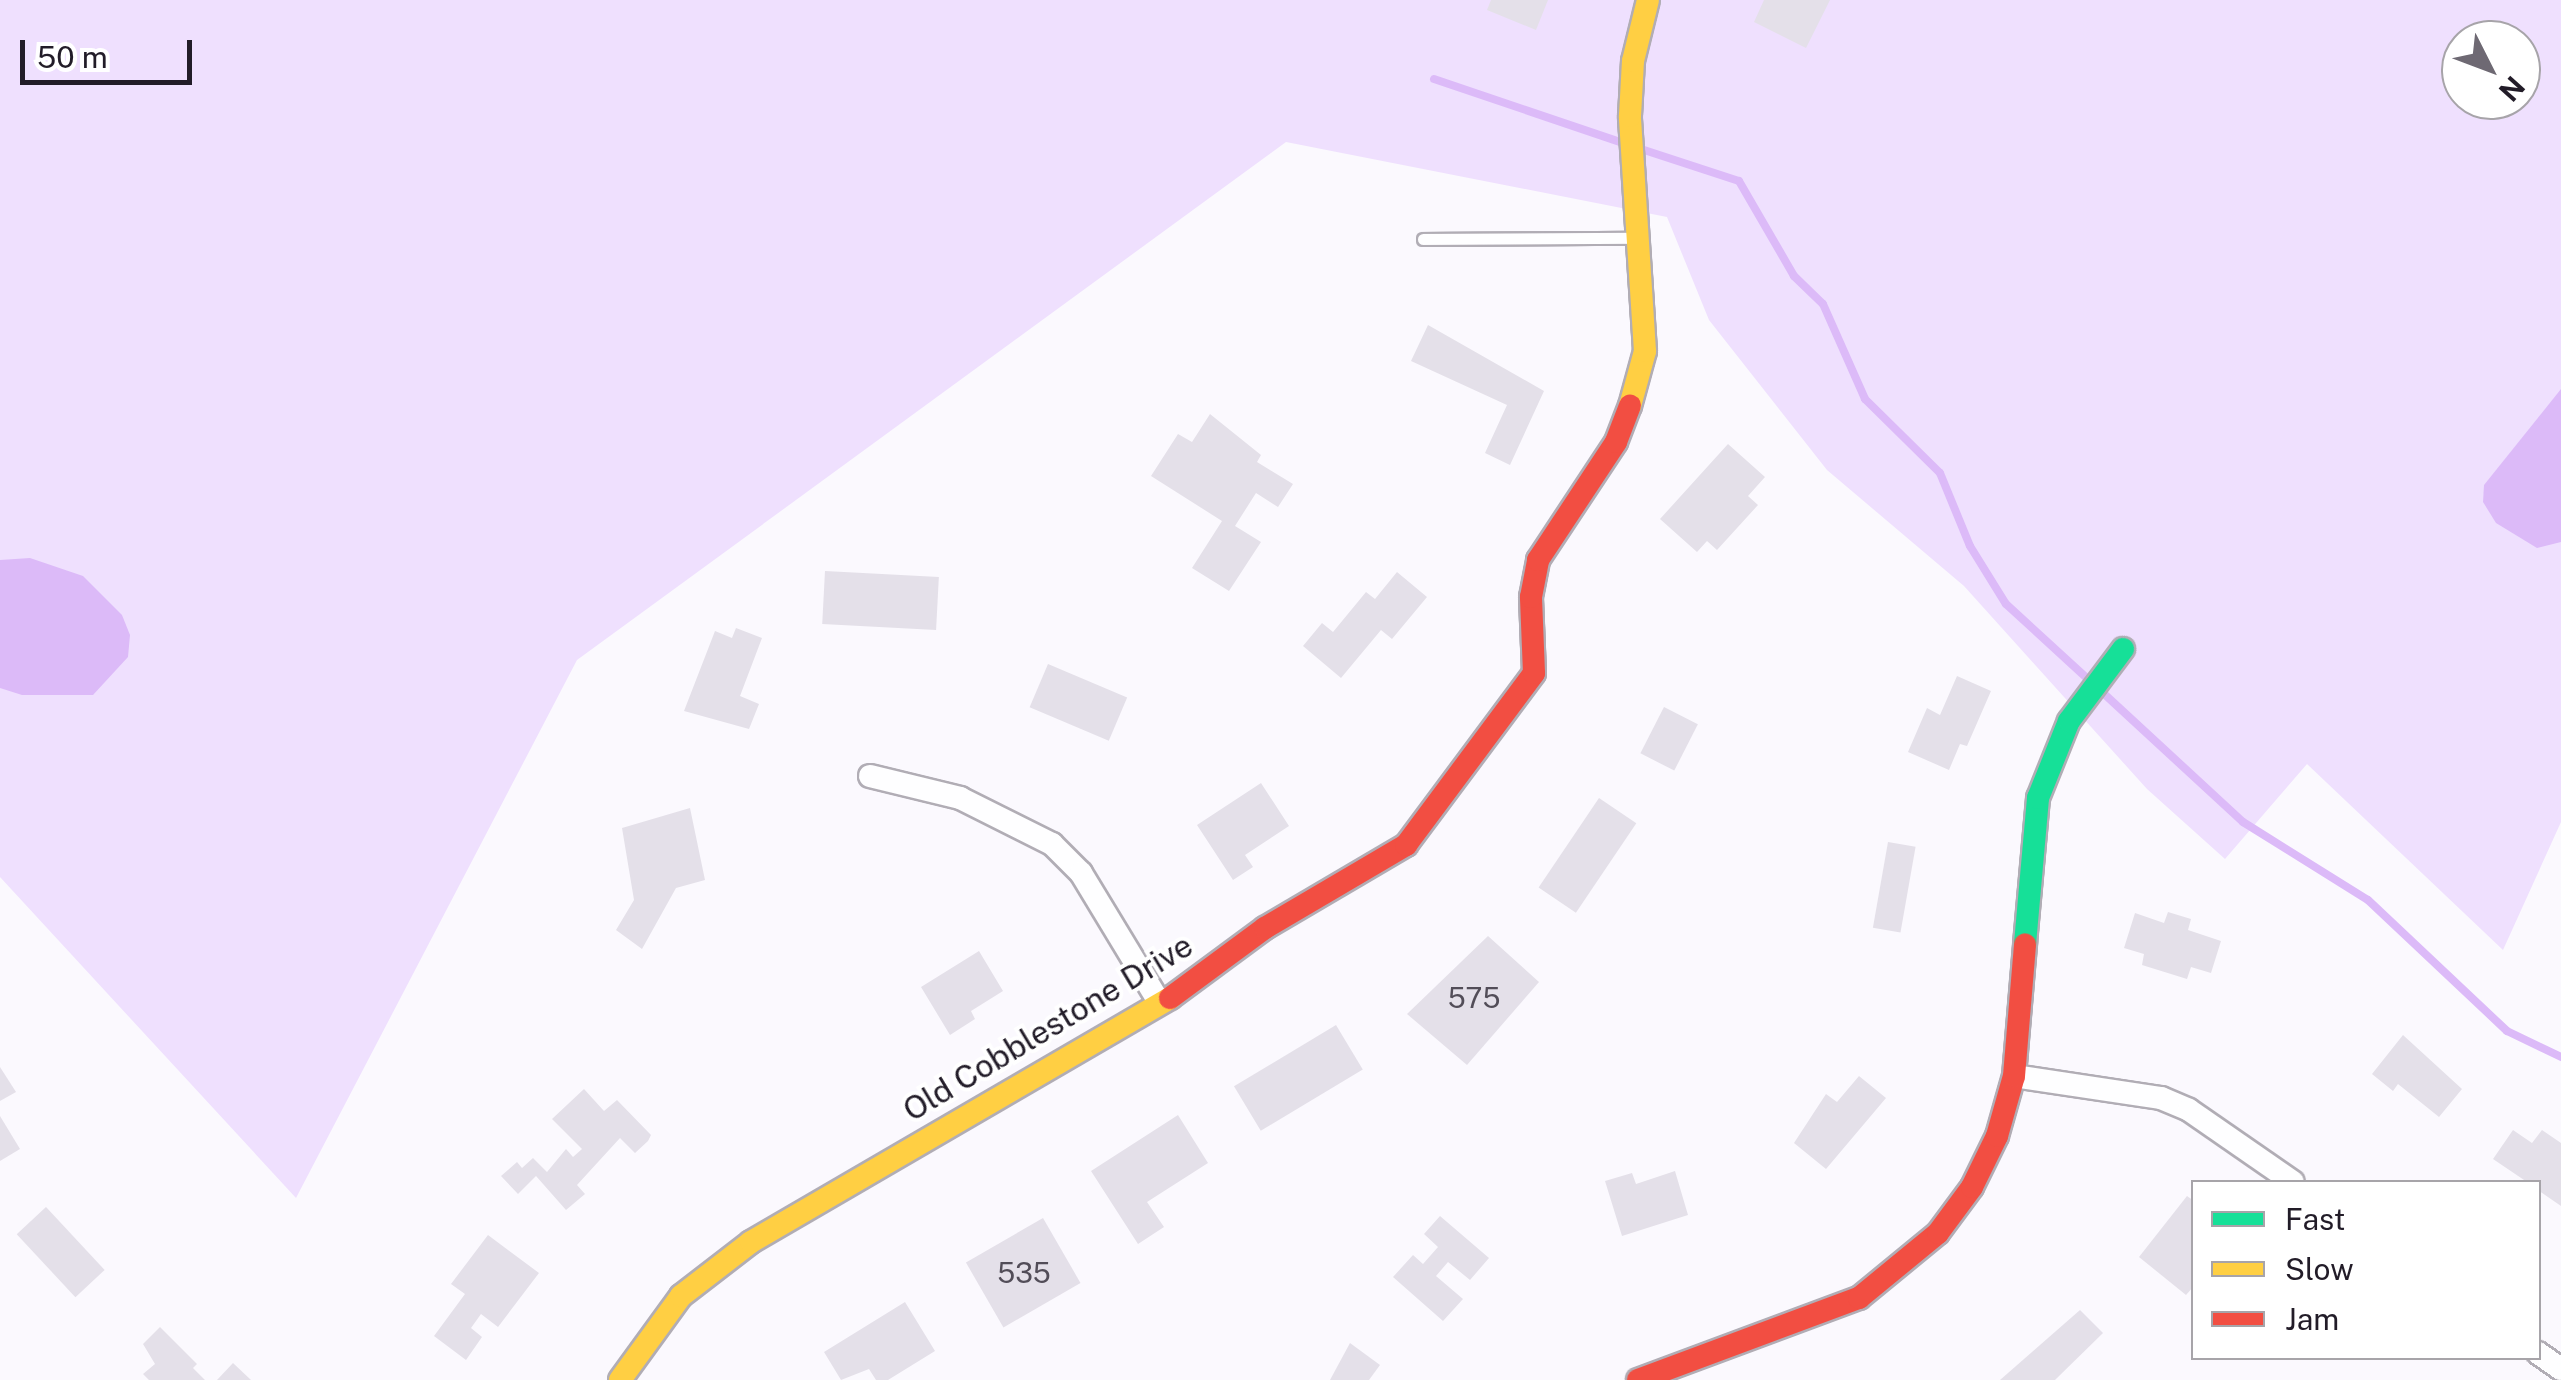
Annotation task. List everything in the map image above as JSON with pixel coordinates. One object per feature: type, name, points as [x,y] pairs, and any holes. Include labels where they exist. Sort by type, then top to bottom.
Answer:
[{"type":"street","points":[[1639,238],[1630,116],[1633,61],[1648,0]]},
{"type":"street","name":"Old Cobblestone Drive","points":[[620,1380],[681,1296],[751,1242],[1196,982],[1265,928],[1406,845],[1534,673],[1531,597],[1538,560],[1616,442],[1645,350],[1639,238]]},
{"type":"street","points":[[1638,1380],[1824,1316],[1897,1272],[1972,1187],[1997,1136],[2014,1076],[2038,798],[2069,720],[2123,649]]},
{"type":"street","points":[[870,776],[960,798],[1052,844],[1082,873],[1159,1002]]},
{"type":"street","points":[[2014,1076],[2161,1098],[2189,1110],[2290,1180]]},
{"type":"street","points":[[2555,1380],[2561,1370]]},
{"type":"lane","points":[[1424,238],[1639,238]]},
{"type":"shaded area","points":[[0,0],[2561,0],[2561,822],[2503,950],[2307,764],[2225,859],[2147,789],[1964,586],[1827,470],[1709,320],[1667,217],[1286,142],[577,660],[296,1198],[0,877]]},
{"type":"shaded area","points":[[2561,389],[2561,542],[2537,548],[2496,523],[2483,502],[2484,485]]},
{"type":"shaded area","points":[[30,558],[83,576],[122,615],[130,635],[128,657],[93,695],[22,695],[0,688],[0,560]]},
{"type":"building","points":[[1491,0],[1548,0],[1536,30],[1487,10]]},
{"type":"building","points":[[1764,0],[1830,0],[1806,48],[1754,22]]},
{"type":"building","points":[[1428,325],[1544,391],[1510,465],[1485,453],[1507,405],[1411,361]]},
{"type":"building","points":[[1210,414],[1261,455],[1257,462],[1293,484],[1278,507],[1256,493],[1235,526],[1261,542],[1229,591],[1192,568],[1222,521],[1151,476],[1178,434],[1192,442]]},
{"type":"building","points":[[1728,444],[1765,477],[1748,496],[1758,505],[1717,550],[1707,541],[1697,552],[1660,519]]},
{"type":"building","points":[[825,571],[939,577],[936,630],[822,624]]},
{"type":"building","points":[[1397,572],[1427,597],[1392,639],[1381,630],[1341,678],[1303,646],[1322,623],[1333,632],[1366,592],[1375,599]]},
{"type":"building","points":[[736,628],[762,638],[740,696],[759,704],[749,729],[684,711],[715,631],[732,638]]},
{"type":"building","points":[[1048,664],[1127,698],[1109,741],[1030,707]]},
{"type":"building","points":[[1957,676],[1991,691],[1967,746],[1960,744],[1949,770],[1908,752],[1927,708],[1940,715]]},
{"type":"building","points":[[1664,707],[1698,724],[1674,771],[1640,753]]},
{"type":"building","points":[[1261,783],[1289,826],[1245,855],[1253,867],[1233,880],[1197,825]]},
{"type":"building","points":[[1599,798],[1636,823],[1576,913],[1539,888]]},
{"type":"building","points":[[690,808],[705,880],[676,888],[642,949],[616,930],[634,900],[622,828]]},
{"type":"building","points":[[1888,842],[1916,847],[1900,933],[1873,928]]},
{"type":"building","points":[[2168,912],[2191,919],[2188,930],[2221,941],[2211,973],[2191,967],[2187,979],[2142,965],[2144,954],[2124,948],[2135,913],[2164,923]]},
{"type":"building","points":[[1488,936],[1539,982],[1467,1065],[1407,1014]]},
{"type":"building","points":[[979,951],[1003,991],[971,1011],[975,1019],[950,1035],[921,987]]},
{"type":"building","points":[[1336,1025],[1363,1070],[1261,1131],[1234,1086]]},
{"type":"building","points":[[2403,1035],[2462,1089],[2439,1117],[2398,1084],[2393,1091],[2372,1074]]},
{"type":"building","points":[[0,1067],[16,1092],[0,1101]]},
{"type":"building","points":[[1859,1076],[1886,1098],[1826,1169],[1794,1143],[1826,1094],[1837,1102]]},
{"type":"building","points":[[584,1089],[604,1111],[617,1100],[651,1135],[648,1141],[635,1153],[620,1138],[577,1185],[585,1194],[566,1210],[536,1176],[518,1194],[501,1176],[517,1162],[522,1168],[533,1158],[547,1172],[566,1149],[573,1157],[582,1149],[552,1119]]},
{"type":"building","points":[[1178,1115],[1208,1163],[1147,1202],[1164,1227],[1138,1244],[1091,1171]]},
{"type":"building","points":[[0,1116],[20,1149],[0,1161]]},
{"type":"building","points":[[2513,1130],[2532,1143],[2542,1130],[2561,1143],[2561,1206],[2541,1192],[2541,1180],[2524,1180],[2493,1159]]},
{"type":"building","points":[[1675,1171],[1688,1215],[1622,1236],[1605,1181],[1632,1173],[1636,1184]]},
{"type":"building","points":[[2187,1196],[2191,1199],[2191,1289],[2186,1295],[2139,1257]]},
{"type":"building","points":[[46,1207],[105,1270],[75,1297],[17,1234]]},
{"type":"building","points":[[1440,1216],[1489,1258],[1470,1280],[1448,1262],[1436,1276],[1463,1299],[1443,1321],[1393,1277],[1413,1255],[1423,1264],[1438,1247],[1424,1234]]},
{"type":"building","points":[[1043,1218],[1080,1283],[1003,1327],[966,1262]]},
{"type":"building","points":[[488,1235],[539,1273],[498,1327],[481,1314],[471,1328],[482,1337],[466,1360],[434,1336],[465,1294],[451,1284]]},
{"type":"building","points":[[905,1302],[935,1351],[888,1380],[876,1380],[869,1369],[841,1380],[824,1352]]},
{"type":"building","points":[[2080,1310],[2103,1333],[2055,1380],[2000,1380]]},
{"type":"building","points":[[160,1327],[197,1364],[193,1368],[205,1380],[149,1380],[143,1374],[155,1364],[143,1344]]},
{"type":"building","points":[[1350,1343],[1380,1365],[1369,1380],[1330,1380]]},
{"type":"building","points":[[233,1363],[251,1380],[217,1380]]},
{"type":"waterway","points":[[1434,79],[1623,143]]},
{"type":"waterway","points":[[1641,149],[1739,181],[1794,276],[1823,304],[1865,399],[1940,473],[1970,546],[2006,604],[2091,682]]},
{"type":"waterway","points":[[2101,691],[2243,822],[2368,900],[2507,1031],[2561,1057]]},
{"type":"traffic: fast","points":[[2025,944],[2038,798],[2069,721],[2123,649]]},
{"type":"traffic: slow","points":[[1630,406],[1645,351],[1630,116],[1633,61],[1648,0]]},
{"type":"traffic: slow","points":[[620,1380],[681,1296],[751,1242],[1170,998]]},
{"type":"traffic: jam","points":[[1170,998],[1265,928],[1406,845],[1534,673],[1531,597],[1538,560],[1616,442],[1630,406]]},
{"type":"traffic: jam","points":[[1638,1380],[1859,1298],[1938,1233],[1972,1187],[1997,1136],[2014,1076],[2025,944]]}]
